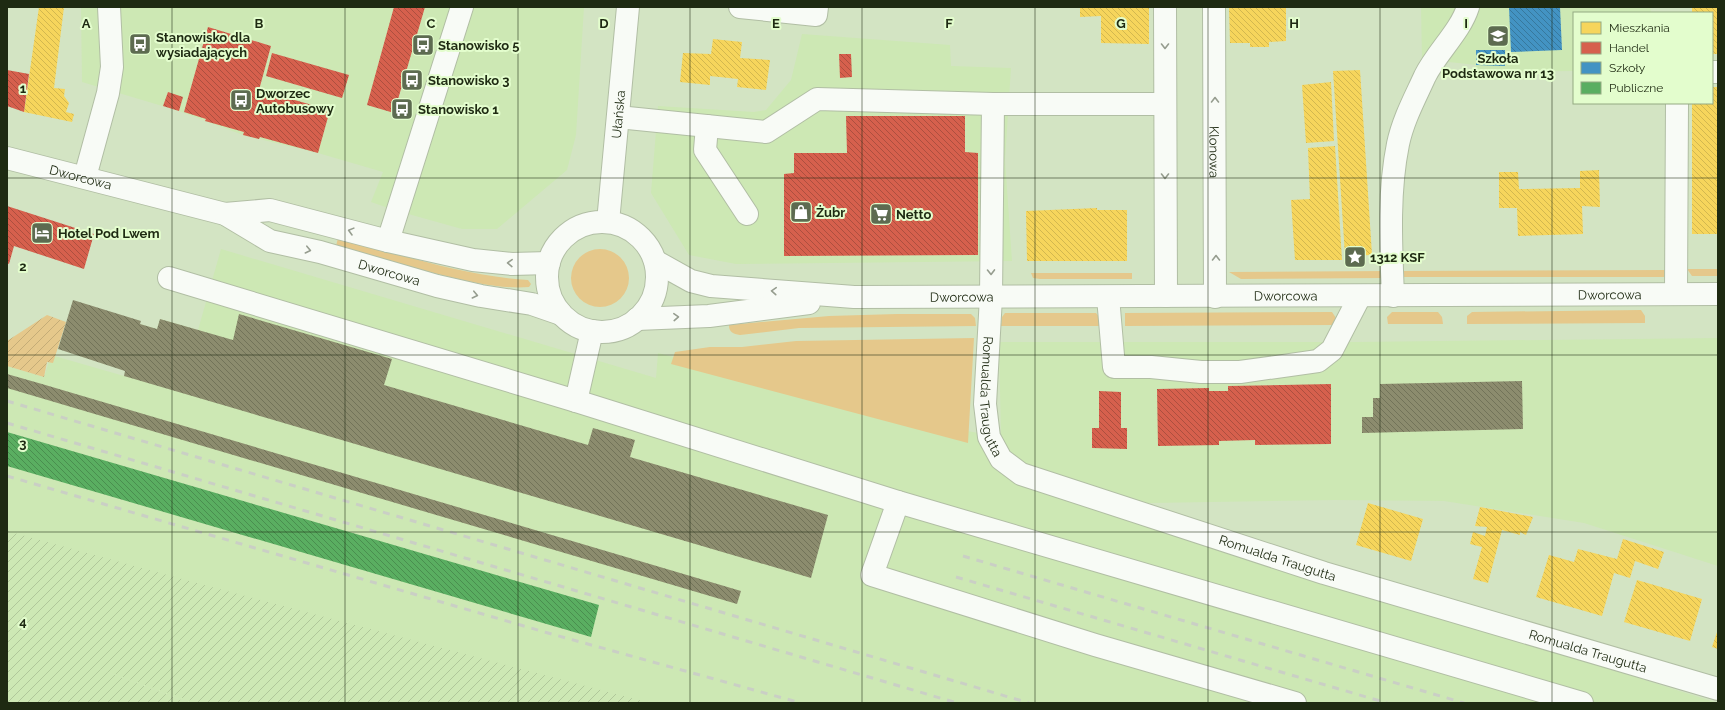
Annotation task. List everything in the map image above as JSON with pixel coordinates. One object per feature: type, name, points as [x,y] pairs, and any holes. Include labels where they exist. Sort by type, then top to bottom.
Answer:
[{"type":"street","points":[[85,177],[108,93],[112,67],[109,7]]},
{"type":"street","points":[[388,241],[462,7]]},
{"type":"street","name":"Ułańska","points":[[608,222],[628,7]]},
{"type":"street","points":[[740,7],[816,15],[817,7]]},
{"type":"street","points":[[1165,7],[1166,296]]},
{"type":"street","name":"Klonowa","points":[[1214,7],[1215,297]]},
{"type":"street","points":[[1393,296],[1391,226],[1393,180],[1398,143],[1408,113],[1433,61],[1465,17],[1468,7]]},
{"type":"street","points":[[618,117],[766,132],[816,99],[993,104],[1165,104]]},
{"type":"street","name":"Romualda Traugutta","points":[[993,104],[990,246],[991,297],[985,404],[988,437],[1001,459],[1021,474],[1324,573],[1718,689]]},
{"type":"street","points":[[1676,294],[1677,104]]},
{"type":"street","points":[[707,126],[705,150],[747,214]]},
{"type":"street","name":"Dworcowa","points":[[7,158],[225,214],[270,241],[320,252],[437,286],[481,296],[532,304],[561,314]]},
{"type":"street","name":"Dworcowa","points":[[225,214],[270,210],[388,241],[473,260],[512,264],[549,263]]},
{"type":"street","points":[[608,222],[632,230],[649,249],[655,261],[657,277],[655,293],[648,308],[637,319],[623,328],[608,332],[592,331],[575,325],[561,314],[551,298],[547,280],[549,263],[554,250],[571,231],[582,225],[608,222]]},
{"type":"street","name":"Dworcowa","points":[[655,261],[692,281],[711,286],[854,297],[1215,297],[1718,294]]},
{"type":"street","points":[[169,278],[576,401],[898,502],[1582,703]]},
{"type":"street","points":[[1108,297],[1114,367],[1151,367],[1201,372],[1240,372],[1318,361],[1332,350],[1360,296]]},
{"type":"street","name":"Dworcowa","points":[[637,319],[709,316],[854,297]]},
{"type":"street","points":[[576,401],[592,331]]},
{"type":"street","points":[[898,502],[872,575],[1095,645],[1295,703]]},
{"type":"shaded area","points":[[81,7],[584,7],[576,135],[567,170],[497,229],[462,229],[394,210],[371,202],[383,172],[318,153],[243,135],[179,111],[82,82]]},
{"type":"shaded area","name":"Szkoła Podstawowa nr 13","points":[[1421,7],[1650,7],[1651,12],[1573,12],[1573,71],[1476,72],[1476,65],[1422,59]]},
{"type":"shaded area","points":[[802,34],[950,45],[951,66],[1011,68],[1005,160],[1012,261],[736,264],[689,255],[651,193],[658,106],[754,112],[766,110],[791,80]]},
{"type":"shaded area","points":[[338,238],[456,269],[504,278],[528,280],[531,284],[529,287],[499,286],[450,277],[336,246]]},
{"type":"shaded area","points":[[221,249],[656,378],[658,353],[950,428],[1001,437],[999,342],[1356,342],[1718,338],[1718,566],[1584,523],[1444,501],[1336,500],[1150,503],[1089,506],[1718,703],[189,703],[67,657],[7,647],[7,366],[44,377],[51,355],[124,376],[140,324],[157,329],[160,319],[198,330]]},
{"type":"shaded area","points":[[594,249],[606,249],[621,257],[629,272],[629,284],[621,299],[606,307],[594,307],[579,299],[571,284],[571,272],[579,257]]},
{"type":"shaded area","points":[[1687,269],[1718,269],[1718,276],[1692,276]]},
{"type":"shaded area","points":[[1669,270],[1664,277],[1402,277],[1400,271]]},
{"type":"shaded area","points":[[1388,271],[1384,278],[1241,279],[1229,272]]},
{"type":"shaded area","points":[[1031,273],[1132,273],[1132,279],[1040,279],[1033,278]]},
{"type":"shaded area","points":[[1641,310],[1645,316],[1645,323],[1467,324],[1467,316],[1472,312]]},
{"type":"shaded area","points":[[1332,312],[1336,318],[1336,325],[1125,326],[1125,313]]},
{"type":"shaded area","points":[[1392,312],[1438,312],[1442,317],[1443,324],[1388,324],[1387,317]]},
{"type":"shaded area","points":[[1005,313],[1096,313],[1100,318],[1100,326],[1001,326],[1002,317]]},
{"type":"shaded area","points":[[971,314],[975,318],[976,326],[799,328],[740,335],[732,332],[729,325],[829,316]]},
{"type":"shaded area","points":[[47,315],[66,322],[53,363],[47,362],[44,377],[7,366],[7,341]]},
{"type":"shaded area","points":[[974,338],[968,443],[671,364],[675,352],[710,347],[742,347],[796,341]]},
{"type":"shaded area","points":[[7,531],[204,585],[650,703],[197,703],[94,667],[189,703],[7,703]]},
{"type":"building: Mieszkania","points":[[39,7],[64,7],[54,88],[65,89],[64,96],[69,103],[66,112],[74,114],[72,122],[24,112]]},
{"type":"building: Mieszkania","points":[[1080,7],[1149,7],[1149,44],[1101,43],[1101,16],[1080,17]]},
{"type":"building: Mieszkania","points":[[1229,7],[1286,7],[1286,41],[1269,42],[1269,47],[1250,47],[1250,43],[1230,43]]},
{"type":"building: Mieszkania","points":[[1718,7],[1718,54],[1713,54],[1713,12],[1692,12],[1692,8]]},
{"type":"building: Mieszkania","points":[[713,39],[742,42],[740,58],[770,60],[766,90],[737,87],[738,79],[710,76],[710,85],[680,82],[683,53],[711,54]]},
{"type":"building: Mieszkania","points":[[1360,70],[1372,255],[1345,256],[1333,71]]},
{"type":"building: Mieszkania","points":[[1331,82],[1334,141],[1306,143],[1302,85]]},
{"type":"building: Mieszkania","points":[[1713,87],[1718,87],[1718,234],[1692,234],[1692,104],[1713,104]]},
{"type":"building: Mieszkania","points":[[1335,146],[1342,260],[1295,260],[1291,200],[1310,199],[1308,148]]},
{"type":"building: Mieszkania","points":[[1599,170],[1600,207],[1582,206],[1583,234],[1518,236],[1517,208],[1499,208],[1499,172],[1518,172],[1519,189],[1580,188],[1580,171]]},
{"type":"building: Mieszkania","points":[[1097,208],[1097,210],[1127,210],[1127,261],[1027,261],[1026,211]]},
{"type":"building: Mieszkania","points":[[1368,503],[1423,519],[1411,561],[1356,545]]},
{"type":"building: Mieszkania","points":[[1480,507],[1533,517],[1526,535],[1520,532],[1520,535],[1502,530],[1488,583],[1473,579],[1482,547],[1470,544],[1473,532],[1485,536],[1487,527],[1475,526]]},
{"type":"building: Mieszkania","points":[[1623,539],[1664,552],[1658,569],[1635,561],[1630,578],[1614,573],[1602,616],[1536,597],[1549,555],[1574,562],[1578,549],[1617,559]]},
{"type":"building: Mieszkania","points":[[1637,580],[1702,599],[1690,641],[1624,622]]},
{"type":"building: Mieszkania","points":[[1718,629],[1718,649],[1712,647]]},
{"type":"building: Handel","points":[[394,7],[425,7],[394,113],[367,105]]},
{"type":"building: Handel","name":"Dworzec Autobusowy","points":[[208,27],[271,46],[259,90],[330,110],[318,153],[260,137],[259,139],[243,135],[244,132],[205,121],[206,119],[184,112]]},
{"type":"building: Handel","points":[[272,53],[349,75],[342,98],[266,76]]},
{"type":"building: Handel","points":[[839,54],[851,54],[852,77],[840,78]]},
{"type":"building: Handel","points":[[7,70],[29,74],[24,112],[7,106]]},
{"type":"building: Handel","points":[[168,92],[183,97],[179,111],[163,106]]},
{"type":"building: Handel","name":"Netto","points":[[846,116],[965,116],[965,152],[978,153],[978,255],[784,256],[784,174],[794,173],[794,153],[847,153]]},
{"type":"building: Handel","points":[[7,206],[94,234],[84,269],[14,246],[9,264],[7,263]]},
{"type":"building: Handel","points":[[1331,384],[1331,444],[1255,445],[1255,440],[1219,441],[1219,445],[1158,446],[1157,389],[1209,388],[1209,391],[1228,391],[1228,386]]},
{"type":"building: Handel","points":[[1099,391],[1121,392],[1121,428],[1127,428],[1127,449],[1092,448],[1092,428],[1099,428]]},
{"type":"building: Szkoły","points":[[1509,7],[1560,7],[1562,50],[1511,52]]},
{"type":"building: Szkoły","points":[[1476,50],[1505,50],[1505,66],[1476,65]]},
{"type":"building: Publiczne","points":[[7,432],[599,605],[591,637],[7,466]]},
{"type":"building: Przemysł","points":[[73,300],[141,321],[140,324],[157,329],[160,319],[233,340],[239,314],[392,359],[384,385],[588,445],[593,428],[635,440],[630,457],[828,515],[811,578],[124,376],[125,371],[58,349]]},
{"type":"building: Przemysł","points":[[7,374],[741,591],[737,604],[7,388]]},
{"type":"building: Przemysł","points":[[1522,381],[1523,429],[1362,433],[1362,417],[1373,417],[1373,398],[1380,398],[1380,384]]},
{"type":"railway","points":[[7,401],[1029,703]]},
{"type":"railway","points":[[7,423],[957,703]]},
{"type":"railway","points":[[7,476],[548,633],[801,703]]},
{"type":"railway","points":[[963,556],[1464,703]]},
{"type":"railway","points":[[956,577],[1387,703]]},
{"type":"place","name":"Szkoła Podstawowa nr 13","points":[[1498,36]]},
{"type":"place","name":"Stanowisko dla wysiadających","points":[[140,44]]},
{"type":"place","name":"Stanowisko 5","points":[[423,45]]},
{"type":"place","name":"Stanowisko 3","points":[[412,80]]},
{"type":"place","name":"Dworzec Autobusowy","points":[[241,100]]},
{"type":"place","name":"Stanowisko 1","points":[[402,109]]},
{"type":"place","name":"Żubr","points":[[801,212]]},
{"type":"place","name":"Netto","points":[[881,214]]},
{"type":"place","name":"Hotel Pod Lwem","points":[[42,233]]},
{"type":"place","name":"1312 KSF","points":[[1355,257]]}]
